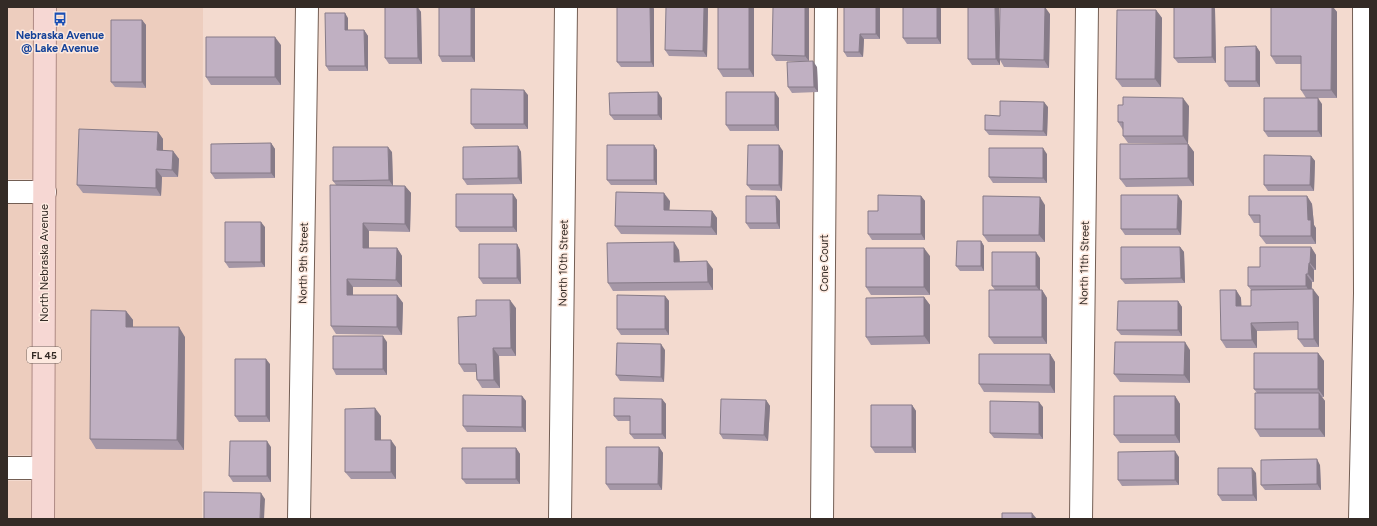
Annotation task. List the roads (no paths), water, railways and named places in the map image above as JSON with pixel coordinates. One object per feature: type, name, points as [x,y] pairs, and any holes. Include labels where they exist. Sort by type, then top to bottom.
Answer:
[{"type":"main road","name":"North Nebraska Avenue","points":[[43,519],[45,7]]},
{"type":"street","name":"North 9th Street","points":[[299,519],[307,7]]},
{"type":"street","name":"North 10th Street","points":[[560,519],[566,7]]},
{"type":"street","name":"Cone Court","points":[[822,519],[826,7]]},
{"type":"street","name":"North 11th Street","points":[[1081,519],[1087,7]]},
{"type":"street","points":[[1360,519],[1367,293],[1364,7]]},
{"type":"street","points":[[7,192],[45,192]]},
{"type":"street","points":[[7,468],[43,468]]},
{"type":"place","name":"Nebraska Avenue @ Lake Avenue","points":[[60,19]]}]
